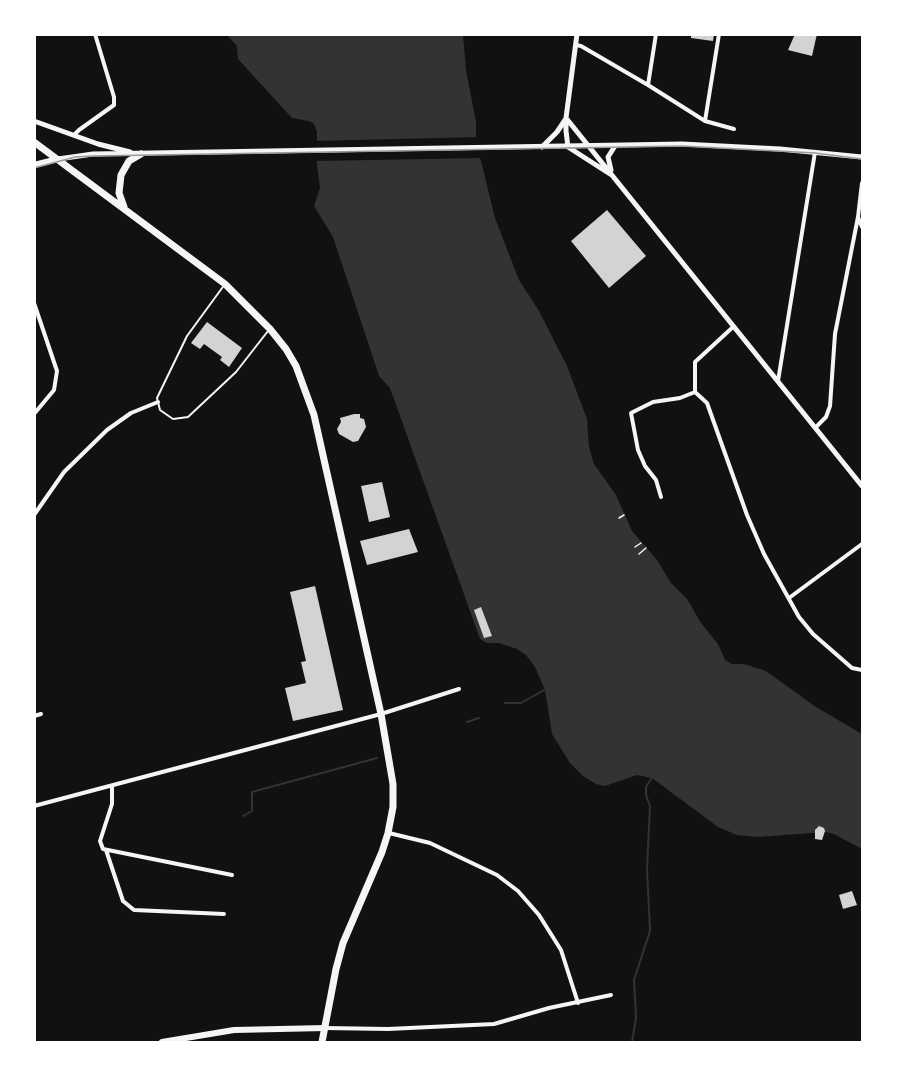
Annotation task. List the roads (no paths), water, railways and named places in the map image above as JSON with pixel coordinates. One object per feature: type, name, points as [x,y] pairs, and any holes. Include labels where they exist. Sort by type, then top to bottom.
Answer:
[{"type":"main road","points":[[34,142],[225,284],[270,329],[286,350],[296,366],[314,415],[381,714],[393,784],[393,807],[388,833],[344,943],[336,969],[322,1042]]},
{"type":"main road","points":[[125,209],[119,193],[121,175],[125,165],[141,154]]},
{"type":"main road","points":[[34,165],[58,159]]},
{"type":"main road","points":[[162,1042],[234,1030],[325,1028]]},
{"type":"street","points":[[74,135],[114,105],[114,96],[95,34]]},
{"type":"street","points":[[568,147],[566,118],[578,34]]},
{"type":"street","points":[[648,85],[656,34]]},
{"type":"street","points":[[705,122],[719,34]]},
{"type":"street","points":[[576,45],[648,85],[705,122],[734,129]]},
{"type":"street","points":[[566,118],[862,486]]},
{"type":"street","points":[[542,147],[557,132],[566,118]]},
{"type":"street","points":[[34,121],[141,154]]},
{"type":"street","points":[[58,159],[84,155],[682,144],[862,157]]},
{"type":"street","points":[[613,174],[608,157],[615,146]]},
{"type":"street","points":[[568,147],[613,174]]},
{"type":"street","points":[[778,381],[815,152]]},
{"type":"street","points":[[816,427],[826,417],[829,410],[835,334],[858,217],[862,183]]},
{"type":"street","points":[[858,217],[862,227]]},
{"type":"street","points":[[34,303],[57,371],[54,390],[34,414]]},
{"type":"street","points":[[734,326],[695,362],[695,392],[707,403],[747,515],[764,554],[799,617],[813,634],[852,668],[862,670]]},
{"type":"street","points":[[661,497],[656,480],[645,466],[638,450],[631,413],[653,402],[680,398],[695,392]]},
{"type":"street","points":[[34,515],[64,472],[106,430],[131,413],[158,402]]},
{"type":"street","points":[[789,598],[862,544]]},
{"type":"street","points":[[34,806],[381,714],[459,689]]},
{"type":"street","points":[[34,716],[41,714]]},
{"type":"street","points":[[112,786],[112,804],[100,846],[232,875]]},
{"type":"street","points":[[388,833],[430,843],[497,875],[518,891],[539,915],[561,950],[578,1003]]},
{"type":"street","points":[[106,849],[123,901],[134,910],[224,914]]},
{"type":"street","points":[[325,1028],[388,1029],[494,1024],[549,1008],[611,995]]},
{"type":"lane","points":[[225,284],[187,336],[157,398],[160,410],[173,419],[188,417],[236,372],[270,329]]},
{"type":"waterway","points":[[505,703],[521,703],[546,689]]},
{"type":"waterway","points":[[467,722],[479,718]]},
{"type":"waterway","points":[[243,816],[252,811],[252,792],[377,758]]},
{"type":"waterway","points":[[632,1042],[636,1018],[634,980],[650,931],[647,869],[650,806],[646,787],[653,776]]},
{"type":"tram line","points":[[34,168],[75,157],[93,156],[682,146],[815,153],[862,159]]}]
